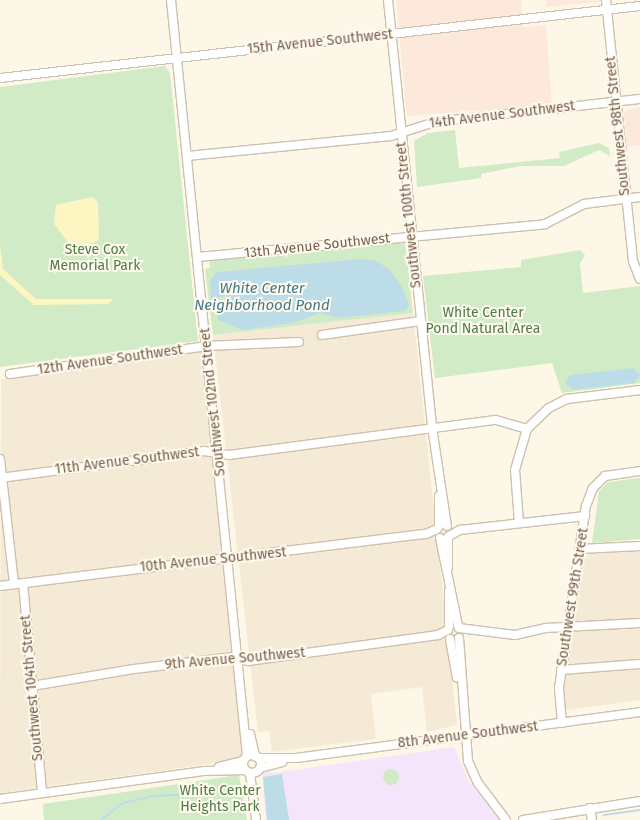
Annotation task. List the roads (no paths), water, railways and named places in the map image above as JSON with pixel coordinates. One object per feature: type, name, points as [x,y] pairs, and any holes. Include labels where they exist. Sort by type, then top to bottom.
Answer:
[{"type":"street","name":"Southwest 102nd Street","points":[[171,0],[251,758]]},
{"type":"street","name":"Southwest 100th Street","points":[[388,0],[400,131],[464,736],[472,772],[506,820]]},
{"type":"street","name":"Southwest 98th Street","points":[[606,0],[633,263],[640,279]]},
{"type":"street","name":"15th Avenue Southwest","points":[[0,78],[177,56],[640,6]]},
{"type":"street","name":"14th Avenue Southwest","points":[[187,156],[400,131],[435,122],[640,99]]},
{"type":"street","name":"13th Avenue Southwest","points":[[198,257],[546,224],[584,204],[640,197]]},
{"type":"street","points":[[322,335],[420,321]]},
{"type":"street","name":"12th Avenue Southwest","points":[[10,374],[207,346],[299,342]]},
{"type":"street","points":[[519,523],[515,470],[526,428],[549,408],[567,399],[640,390]]},
{"type":"street","name":"11th Avenue Southwest","points":[[1,478],[204,451],[219,456],[496,420],[526,428]]},
{"type":"street","points":[[0,459],[14,584]]},
{"type":"street","name":"Southwest 99th Street","points":[[562,723],[561,670],[585,516],[593,488],[605,476],[640,471]]},
{"type":"street","name":"Southwest 100th Street","points":[[439,489],[448,526]]},
{"type":"street","name":"10th Avenue Southwest","points":[[0,586],[585,516]]},
{"type":"street","name":"10th Avenue Southwest","points":[[442,534],[448,526],[460,530]]},
{"type":"street","points":[[580,549],[640,546]]},
{"type":"street","name":"Southwest 104th Street","points":[[23,583],[42,794]]},
{"type":"street","name":"9th Avenue Southwest","points":[[32,686],[134,669],[240,659],[438,635],[452,631],[515,635],[567,628],[640,623]]},
{"type":"street","points":[[452,631],[460,637],[472,631]]},
{"type":"street","name":"Southwest 100th Street","points":[[459,684],[460,637]]},
{"type":"street","points":[[561,670],[640,664]]},
{"type":"street","name":"8th Avenue Southwest","points":[[205,771],[251,758],[296,758],[640,712]]},
{"type":"street","points":[[251,758],[252,770]]},
{"type":"street","points":[[251,758],[256,818]]},
{"type":"street","name":"8th Avenue Southwest","points":[[0,799],[205,771],[252,770],[296,758]]},
{"type":"street","points":[[523,820],[640,801]]},
{"type":"street","points":[[590,808],[592,820]]},
{"type":"water","name":"White Center Neighborhood Pond","points":[[361,259],[377,261],[391,271],[402,287],[409,305],[405,311],[338,318],[320,313],[293,323],[243,330],[218,320],[217,314],[234,309],[226,296],[211,299],[210,281],[216,272]]},
{"type":"water","points":[[633,368],[640,375],[634,383],[572,390],[565,383],[570,375]]},
{"type":"water","points":[[282,774],[289,820],[267,820],[263,777]]},
{"type":"waterway","points":[[101,820],[123,803],[154,796],[245,791]]},
{"type":"waterway","points":[[604,815],[640,810]]},
{"type":"park label","name":"Steve Cox Memorial Park","points":[[95,258]]},
{"type":"park label","name":"White Center Pond Natural Area","points":[[483,322]]},
{"type":"park label","name":"White Center Heights Park","points":[[220,800]]}]
